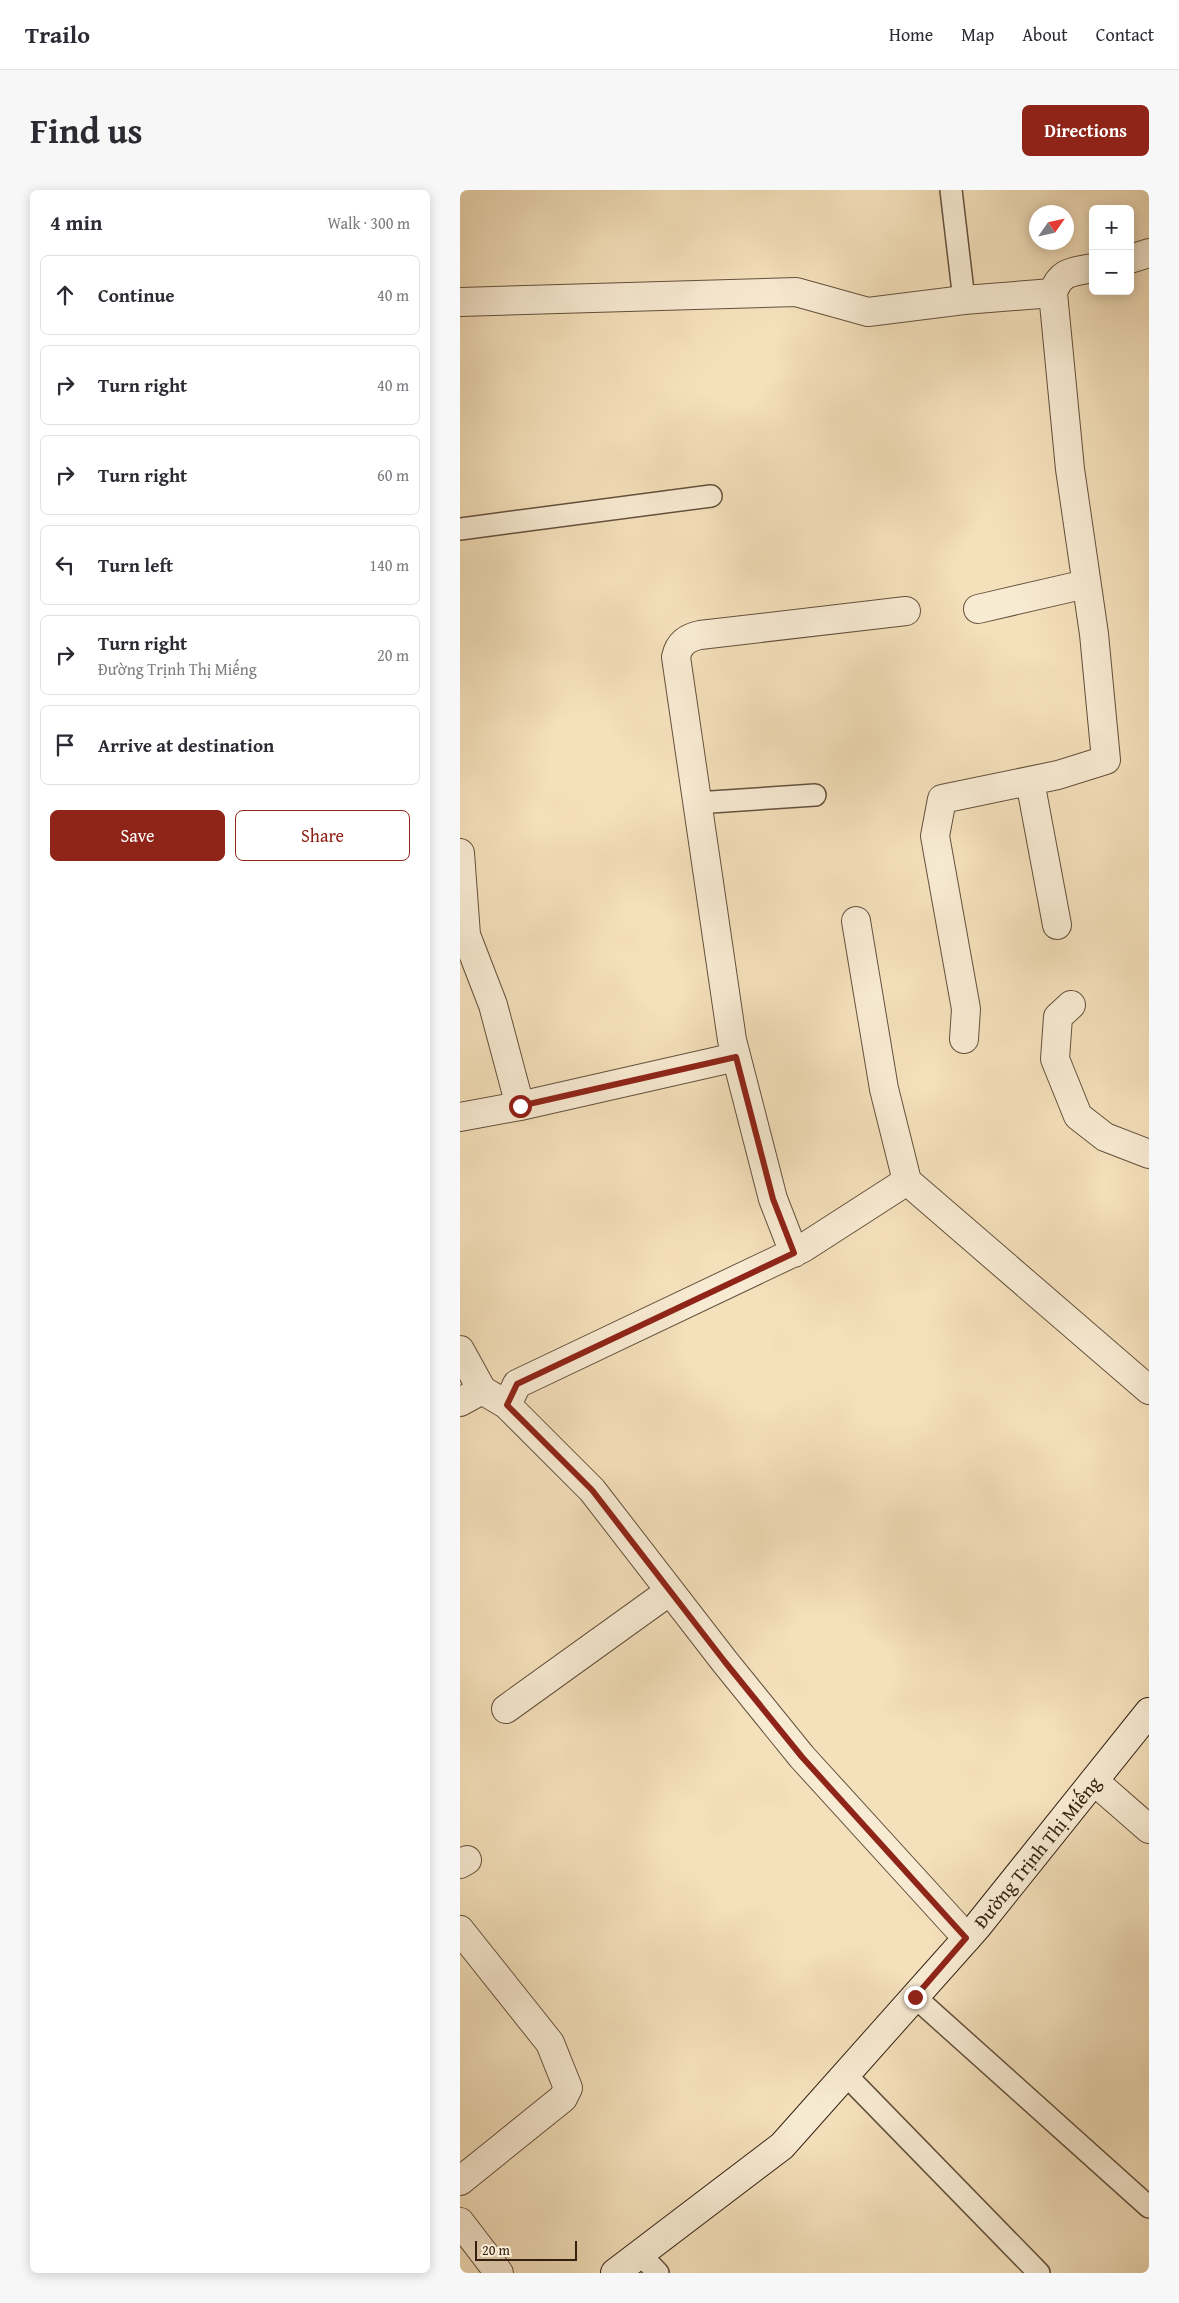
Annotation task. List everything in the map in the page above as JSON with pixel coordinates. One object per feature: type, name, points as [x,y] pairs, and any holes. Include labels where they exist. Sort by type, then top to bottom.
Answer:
[{"type":"street","points":[[1134,258],[1149,253]]},
{"type":"street","points":[[964,1039],[966,1009],[935,836],[942,799],[1058,775],[1106,760],[1094,634],[1070,469],[1053,293],[1057,282],[1062,277],[1089,269]]},
{"type":"street","points":[[460,302],[796,292],[868,312],[964,300],[1053,293]]},
{"type":"street","points":[[978,610],[1086,584]]},
{"type":"street","points":[[794,1253],[773,1199],[732,1040],[676,669],[676,657],[680,644],[700,635],[906,610]]},
{"type":"street","points":[[1030,781],[1057,925]]},
{"type":"street","points":[[460,853],[466,935],[493,1005],[520,1106]]},
{"type":"street","points":[[856,921],[884,1089],[906,1181],[1149,1390]]},
{"type":"street","points":[[1071,1005],[1058,1017],[1055,1059],[1078,1116],[1105,1137],[1149,1154]]},
{"type":"street","points":[[460,1117],[520,1106],[736,1057]]},
{"type":"street","points":[[507,1405],[517,1384],[794,1253],[906,1181]]},
{"type":"street","points":[[460,1350],[471,1396],[507,1405],[592,1490],[802,1757],[966,1938]]},
{"type":"street","points":[[506,1709],[670,1591]]},
{"type":"street","name":"Đường Trịnh Thị Miếng","points":[[615,2273],[649,2263],[782,2146],[966,1938],[1149,1712]]},
{"type":"street","points":[[1094,1781],[1149,1829]]},
{"type":"street","points":[[460,1930],[550,2043],[568,2088],[563,2098],[460,2181]]},
{"type":"street","points":[[460,2222],[499,2273]]},
{"type":"lane","points":[[951,190],[964,300]]},
{"type":"lane","points":[[460,529],[711,496]]},
{"type":"lane","points":[[696,803],[815,795]]},
{"type":"lane","points":[[915,1997],[1149,2207]]},
{"type":"lane","points":[[845,2074],[1039,2273]]},
{"type":"route","points":[[520,1106],[736,1057],[773,1199],[794,1253],[517,1384],[507,1405],[592,1490],[725,1662],[802,1757],[966,1938],[915,1997]]}]
